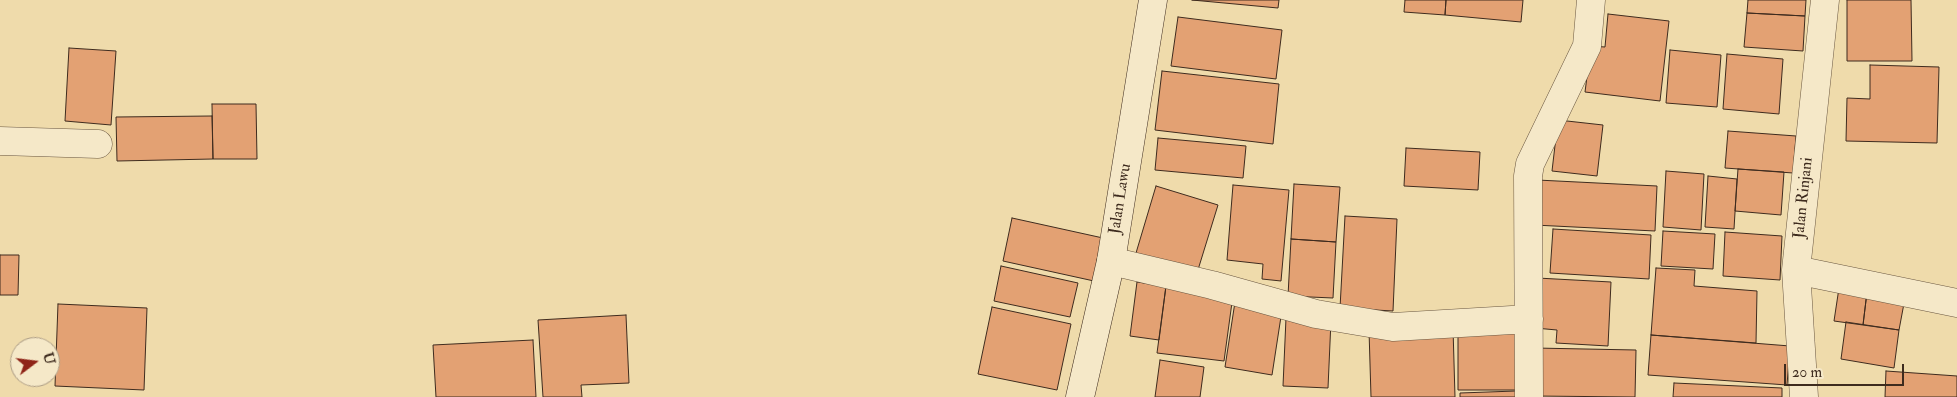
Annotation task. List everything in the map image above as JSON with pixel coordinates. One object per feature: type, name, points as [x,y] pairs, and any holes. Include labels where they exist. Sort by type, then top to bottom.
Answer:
[{"type":"street","name":"Jalan Lawu","points":[[1080,397],[1111,261],[1153,0]]},
{"type":"street","points":[[1529,397],[1528,176],[1530,164],[1587,46],[1590,0]]},
{"type":"street","name":"Jalan Rinjani","points":[[1804,397],[1796,270],[1825,0]]},
{"type":"street","points":[[0,141],[98,144]]},
{"type":"street","points":[[1111,261],[1212,285],[1316,314],[1393,327],[1529,319]]},
{"type":"street","points":[[1796,270],[1957,303]]},
{"type":"building","points":[[1192,0],[1279,0],[1278,8]]},
{"type":"building","points":[[1405,0],[1446,0],[1445,15],[1404,12]]},
{"type":"building","points":[[1446,0],[1523,0],[1521,22],[1445,15]]},
{"type":"building","points":[[1748,0],[1806,0],[1805,16],[1747,13]]},
{"type":"building","points":[[1847,0],[1911,0],[1912,61],[1847,61]]},
{"type":"building","points":[[1747,13],[1805,16],[1803,51],[1744,47]]},
{"type":"building","points":[[1608,14],[1669,21],[1660,101],[1585,92],[1591,46],[1605,47]]},
{"type":"building","points":[[1178,17],[1282,30],[1276,79],[1171,66]]},
{"type":"building","points":[[69,48],[116,51],[111,125],[65,121]]},
{"type":"building","points":[[1670,50],[1721,55],[1717,107],[1666,103]]},
{"type":"building","points":[[1727,54],[1783,59],[1779,114],[1723,109]]},
{"type":"building","points":[[1870,65],[1939,67],[1937,143],[1846,141],[1847,98],[1870,99]]},
{"type":"building","points":[[1162,71],[1279,84],[1273,144],[1155,130]]},
{"type":"building","points":[[212,104],[256,104],[257,159],[213,159]]},
{"type":"building","points":[[212,116],[213,159],[117,161],[116,117]]},
{"type":"building","points":[[1558,120],[1603,125],[1597,176],[1552,171]]},
{"type":"building","points":[[1728,131],[1796,136],[1793,173],[1725,168]]},
{"type":"building","points":[[1158,138],[1246,146],[1243,178],[1155,170]]},
{"type":"building","points":[[1406,148],[1480,152],[1478,190],[1404,186]]},
{"type":"building","points":[[1738,169],[1784,172],[1781,215],[1735,211]]},
{"type":"building","points":[[1666,171],[1704,174],[1701,230],[1663,227]]},
{"type":"building","points":[[1708,176],[1737,179],[1734,229],[1705,227]]},
{"type":"building","points":[[1537,180],[1657,186],[1655,231],[1534,225]]},
{"type":"building","points":[[1294,184],[1340,187],[1336,242],[1291,239]]},
{"type":"building","points":[[1233,185],[1289,190],[1281,281],[1262,279],[1263,264],[1227,260]]},
{"type":"building","points":[[1156,186],[1218,205],[1197,273],[1136,253]]},
{"type":"building","points":[[1345,216],[1397,219],[1393,311],[1340,308]]},
{"type":"building","points":[[1012,218],[1103,238],[1094,281],[1003,261]]},
{"type":"building","points":[[1553,229],[1651,235],[1649,279],[1550,273]]},
{"type":"building","points":[[1663,231],[1715,234],[1713,269],[1661,266]]},
{"type":"building","points":[[1725,232],[1782,236],[1780,280],[1723,276]]},
{"type":"building","points":[[1291,239],[1336,242],[1333,298],[1288,296]]},
{"type":"building","points":[[0,255],[19,255],[18,295],[0,295]]},
{"type":"building","points":[[1001,266],[1078,283],[1070,317],[994,301]]},
{"type":"building","points":[[1656,268],[1695,270],[1694,286],[1757,291],[1756,343],[1651,335]]},
{"type":"building","points":[[1537,278],[1611,282],[1608,346],[1556,343],[1557,330],[1535,328]]},
{"type":"building","points":[[1137,282],[1166,286],[1159,340],[1130,336]]},
{"type":"building","points":[[1166,286],[1233,295],[1224,361],[1157,353]]},
{"type":"building","points":[[1839,288],[1867,292],[1863,325],[1834,321]]},
{"type":"building","points":[[1867,292],[1905,298],[1899,330],[1863,325]]},
{"type":"building","points":[[1235,302],[1282,310],[1272,375],[1225,367]]},
{"type":"building","points":[[58,304],[147,308],[144,390],[60,386],[60,337],[57,337]]},
{"type":"building","points":[[992,307],[1071,324],[1057,390],[978,374]]},
{"type":"building","points":[[626,315],[629,383],[581,385],[582,397],[543,397],[538,320]]},
{"type":"building","points":[[1286,318],[1331,320],[1328,388],[1283,386]]},
{"type":"building","points":[[1846,322],[1899,330],[1894,368],[1841,359]]},
{"type":"building","points":[[1458,326],[1519,326],[1519,390],[1458,390]]},
{"type":"building","points":[[1453,328],[1455,397],[1371,397],[1369,330]]},
{"type":"building","points":[[1651,335],[1790,346],[1787,385],[1648,375]]},
{"type":"building","points":[[533,340],[536,397],[436,397],[433,345]]},
{"type":"building","points":[[1534,348],[1636,350],[1635,397],[1534,396]]},
{"type":"building","points":[[1160,360],[1204,367],[1200,397],[1155,397]]},
{"type":"building","points":[[1886,371],[1957,376],[1957,397],[1885,397]]},
{"type":"building","points":[[1674,383],[1782,388],[1782,397],[1673,397]]},
{"type":"building","points":[[1516,391],[1517,397],[1460,397],[1460,393]]}]
